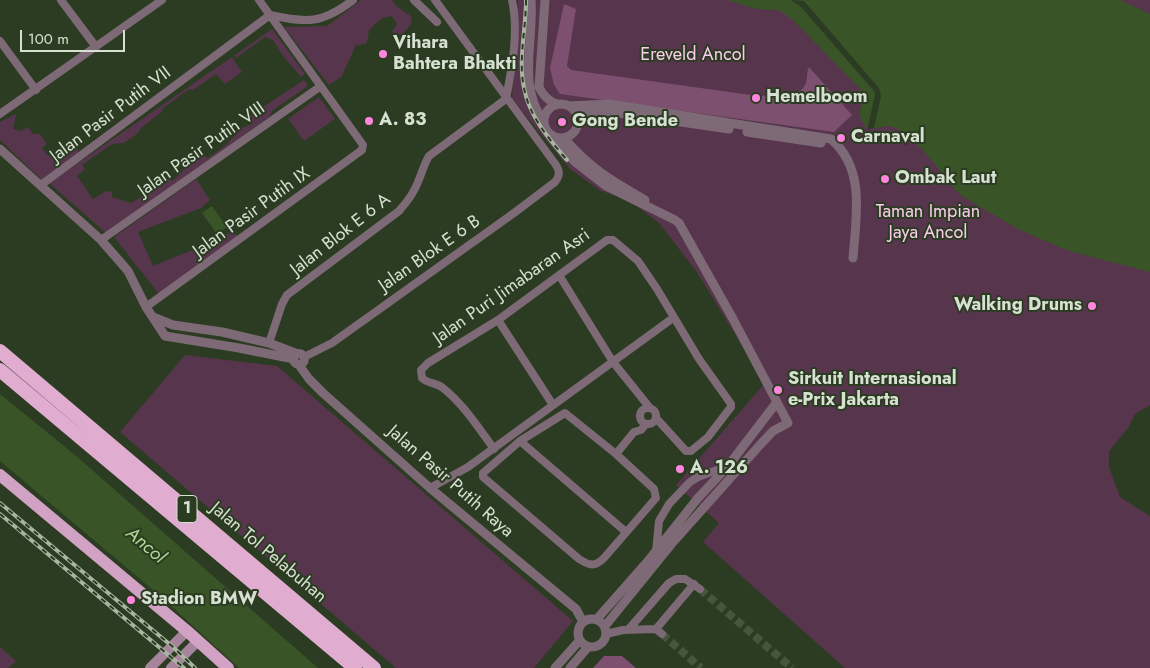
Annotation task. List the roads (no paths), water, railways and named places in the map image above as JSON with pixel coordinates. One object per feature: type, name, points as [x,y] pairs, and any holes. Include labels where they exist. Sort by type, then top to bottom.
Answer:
[{"type":"highway","name":"Jalan Tol Pelabuhan","points":[[0,351],[374,668]]},
{"type":"highway","points":[[0,356],[280,590],[369,668]]},
{"type":"highway","name":"Jalan Tol Pelabuhan","points":[[0,370],[356,668]]},
{"type":"highway","points":[[0,370],[56,422],[351,668]]},
{"type":"highway","points":[[0,475],[228,668]]},
{"type":"main road","points":[[150,668],[187,632]]},
{"type":"main road","points":[[171,668],[198,641]]},
{"type":"street","points":[[61,0],[96,47]]},
{"type":"street","points":[[259,0],[321,86]]},
{"type":"street","points":[[270,15],[298,21],[315,20],[338,11],[353,0]]},
{"type":"street","points":[[414,0],[437,22]]},
{"type":"street","points":[[435,0],[506,99]]},
{"type":"street","points":[[506,99],[514,60],[514,10],[512,0]]},
{"type":"street","points":[[531,0],[528,85],[533,102],[544,122]]},
{"type":"street","points":[[545,0],[539,86],[549,102],[572,110],[609,104],[831,138],[840,146],[848,158],[856,184],[857,204],[851,259]]},
{"type":"street","points":[[0,114],[96,47],[156,2]]},
{"type":"street","name":"Jalan Pasir Putih VII","points":[[41,185],[270,15]]},
{"type":"street","points":[[0,41],[36,90]]},
{"type":"street","name":"Jalan Pasir Putih IX","points":[[146,307],[362,150],[363,145],[321,86]]},
{"type":"street","name":"Jalan Pasir Putih VIII","points":[[100,240],[321,86]]},
{"type":"street","name":"Jalan Blok E 6 B","points":[[299,359],[332,343],[555,182],[559,176],[559,170],[506,99]]},
{"type":"street","name":"Jalan Blok E 6 A","points":[[269,343],[282,304],[287,295],[399,211],[408,201],[429,156],[506,99]]},
{"type":"street","points":[[557,104],[547,111],[544,118],[545,128],[575,162],[606,186],[679,223],[788,423],[773,431],[674,541],[606,630],[602,644],[588,647],[570,668]]},
{"type":"street","points":[[552,136],[564,138],[570,136],[575,130],[578,123],[572,110]]},
{"type":"street","points":[[564,138],[580,156],[608,179],[648,202],[665,215]]},
{"type":"street","points":[[0,149],[100,240],[128,272],[146,307],[165,336],[299,359]]},
{"type":"street","name":"Jalan Puri Jimabaran Asri","points":[[494,449],[461,404],[437,383],[428,382],[422,378],[421,370],[428,363],[498,320],[604,241],[613,240],[638,261],[657,289],[673,318],[731,404],[731,407],[708,437],[693,451],[686,451],[656,418]]},
{"type":"street","points":[[559,275],[613,362],[654,412],[656,418],[651,424],[643,421],[635,424],[634,432],[616,454]]},
{"type":"street","points":[[152,317],[173,325],[222,332],[269,343],[299,359]]},
{"type":"street","points":[[430,488],[468,467],[494,449],[673,318]]},
{"type":"street","points":[[498,320],[553,405]]},
{"type":"street","points":[[222,332],[222,345]]},
{"type":"street","name":"Jalan Pasir Putih Raya","points":[[299,359],[309,379],[322,392],[430,488],[576,609],[583,622]]},
{"type":"street","points":[[588,647],[580,640],[578,630],[583,622],[589,619],[597,619],[656,552],[698,498],[728,466],[777,402]]},
{"type":"street","points":[[643,421],[640,415],[643,409],[650,408]]},
{"type":"street","points":[[565,413],[616,454],[654,489],[656,498],[598,564],[587,564],[485,479],[483,473],[520,441],[565,413]]},
{"type":"street","points":[[751,438],[759,446]]},
{"type":"street","points":[[520,441],[626,532]]},
{"type":"street","points":[[656,552],[659,521],[670,504],[690,482],[706,473],[728,466]]},
{"type":"street","points":[[606,630],[659,631],[697,586],[684,579],[672,581],[640,614],[628,630]]},
{"type":"street","points":[[597,619],[606,630]]},
{"type":"street","points":[[556,668],[580,640]]},
{"type":"water","points":[[727,0],[1120,0],[1150,14],[1150,272],[1059,247],[1018,229],[965,198],[957,192],[924,151],[900,130],[889,126],[868,129],[860,116],[866,95],[793,20],[779,10],[756,9]]},
{"type":"water","points":[[212,206],[227,227],[217,234],[202,213]]},
{"type":"water","name":"Ancol","points":[[0,394],[75,455],[318,668],[239,668],[159,595],[0,461]]},
{"type":"tunnel","points":[[700,589],[792,668]]},
{"type":"tunnel","points":[[662,634],[701,668]]},
{"type":"railway","points":[[526,0],[522,55],[524,88],[535,118],[567,160]]},
{"type":"railway","points":[[0,503],[173,647],[195,668]]},
{"type":"railway","points":[[0,514],[184,668]]},
{"type":"place","name":"Vihara Bahtera Bhakti","points":[[383,54]]},
{"type":"place","name":"Hemelboom","points":[[756,98]]},
{"type":"place","name":"A. 83","points":[[369,121]]},
{"type":"place","name":"Gong Bende","points":[[562,122]]},
{"type":"place","name":"Carnaval","points":[[841,138]]},
{"type":"place","name":"Ombak Laut","points":[[885,179]]},
{"type":"place","name":"Walking Drums","points":[[1092,306]]},
{"type":"place","name":"Sirkuit Internasional e-Prix Jakarta","points":[[778,390]]},
{"type":"place","name":"A. 126","points":[[680,469]]},
{"type":"place","name":"Stadion BMW","points":[[131,600]]},
{"type":"park label","name":"Ereveld Ancol","points":[[693,56]]},
{"type":"park label","name":"Taman Impian Jaya Ancol","points":[[928,223]]}]
